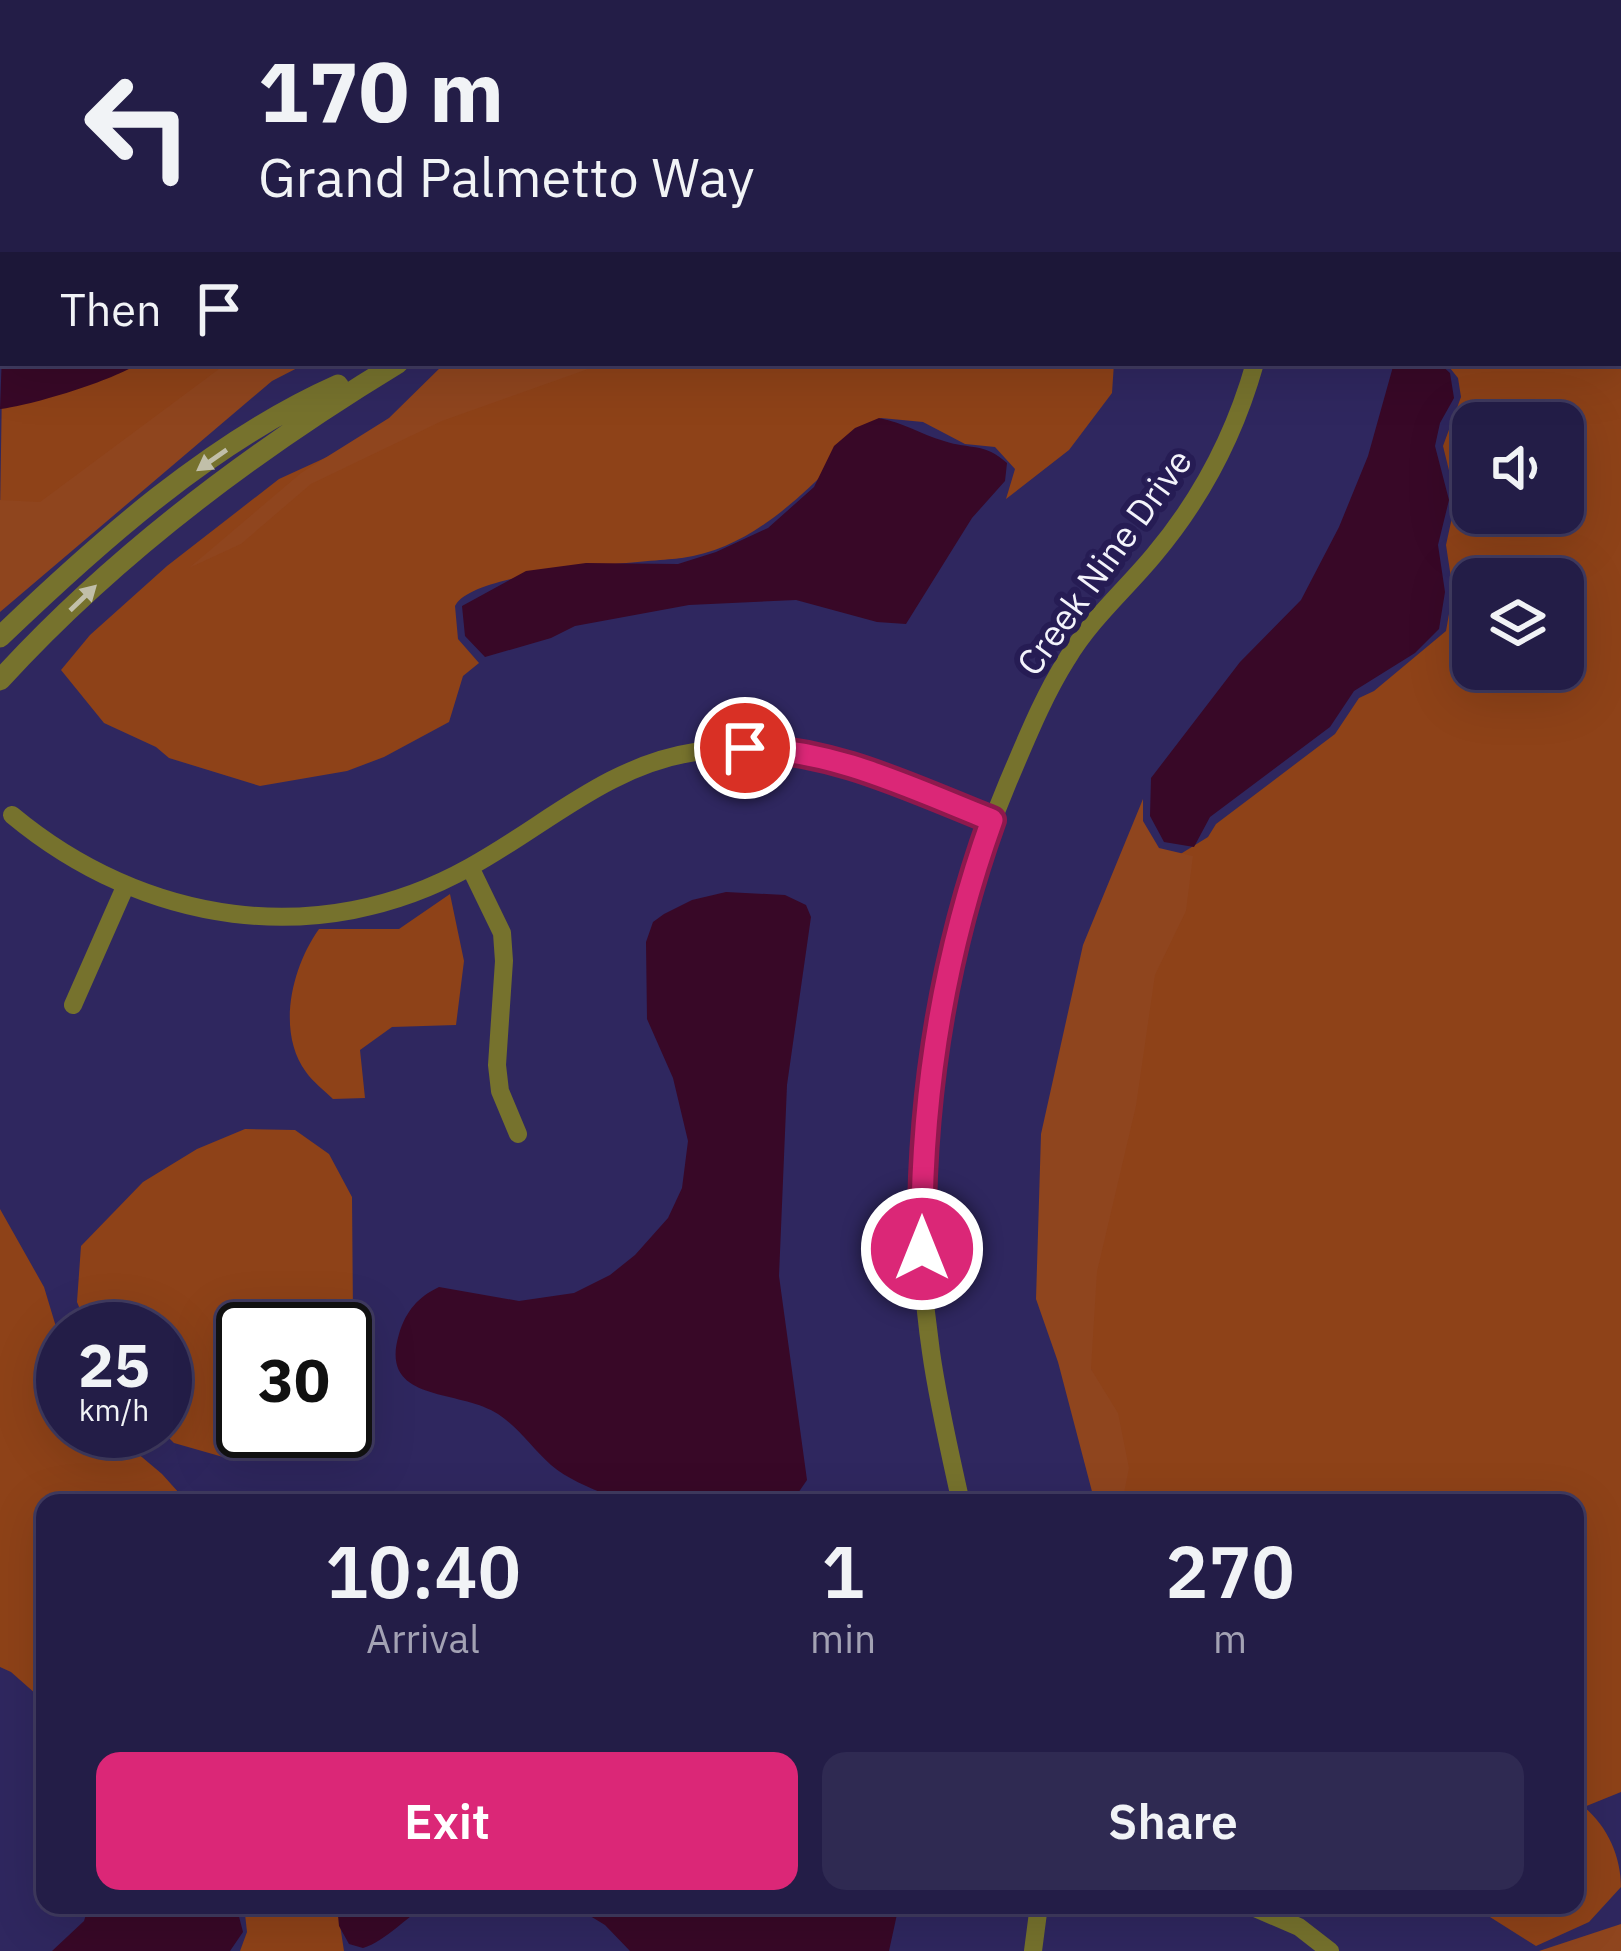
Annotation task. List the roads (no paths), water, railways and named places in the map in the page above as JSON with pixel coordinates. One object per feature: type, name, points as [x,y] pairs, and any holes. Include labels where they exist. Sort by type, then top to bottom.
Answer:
[{"type":"street","points":[[0,637],[107,541],[208,463],[328,389],[381,366]]},
{"type":"street","points":[[0,680],[92,589],[166,525],[274,442],[393,366]]},
{"type":"street","name":"Creek Nine Drive","points":[[959,1494],[929,1334],[922,1249],[923,1145],[934,1044],[952,951],[992,820],[1066,659],[1111,600],[1156,553],[1212,473],[1254,366]]},
{"type":"street","points":[[12,814],[72,860],[125,887],[227,914],[302,915],[379,903],[470,867],[621,774],[661,759],[712,750],[763,748],[816,754],[992,820]]},
{"type":"street","points":[[470,867],[502,933],[497,1065],[500,1090],[518,1134]]},
{"type":"street","points":[[73,1005],[125,887]]},
{"type":"street","points":[[1034,1951],[1038,1914]]},
{"type":"street","points":[[1269,1914],[1299,1927],[1330,1951]]}]
